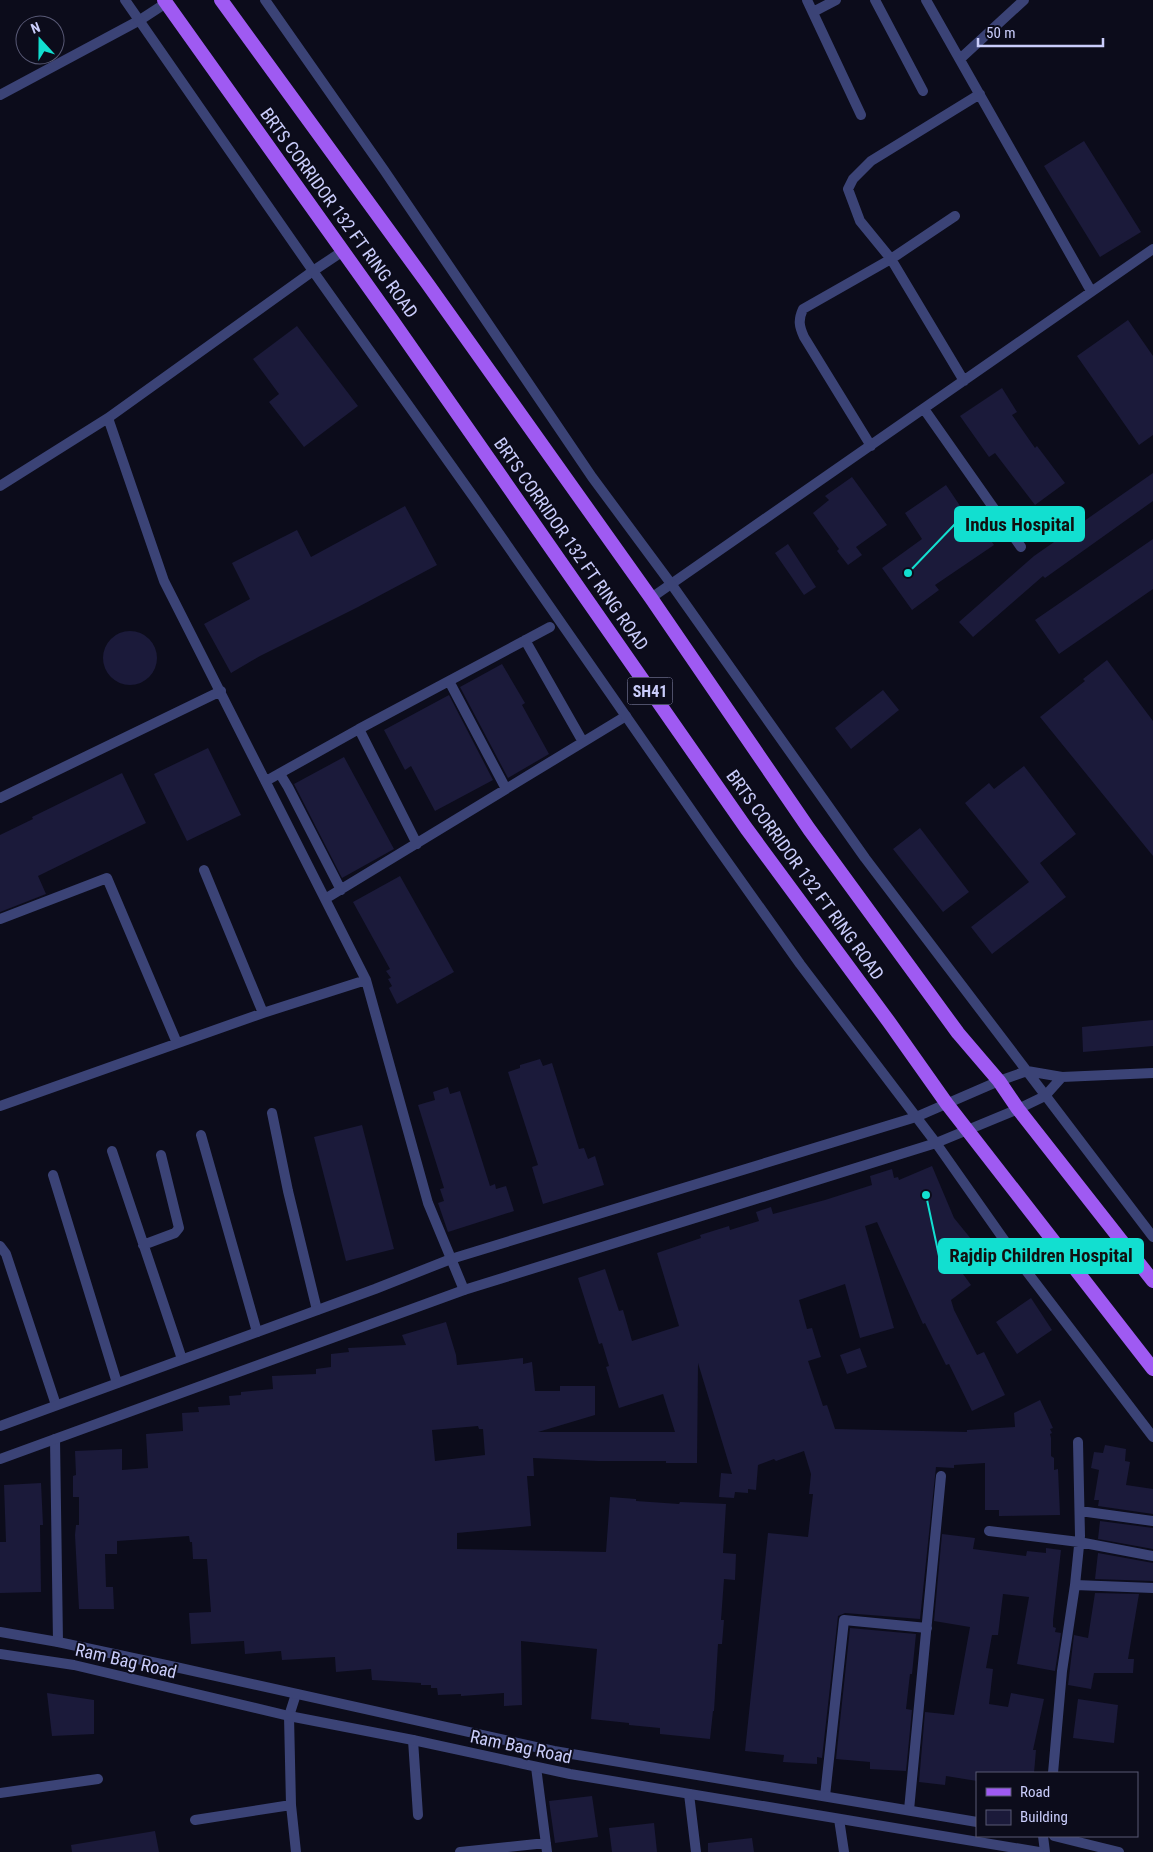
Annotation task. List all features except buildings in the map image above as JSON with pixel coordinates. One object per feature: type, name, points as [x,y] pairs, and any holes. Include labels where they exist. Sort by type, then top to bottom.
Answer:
[{"type":"main road","name":"BRTS CORRIDOR 132 FT RING ROAD","points":[[221,0],[427,282],[651,598],[809,829],[958,1033],[998,1080],[1018,1109],[1153,1281]]},
{"type":"main road","name":"BRTS CORRIDOR 132 FT RING ROAD","points":[[165,1],[398,328],[746,828],[878,1006],[947,1104],[1153,1369]]},
{"type":"street","points":[[125,0],[800,964],[936,1143],[1021,1264],[1153,1437]]},
{"type":"street","points":[[265,0],[384,170],[592,477],[672,585],[865,858],[1153,1236]]},
{"type":"street","points":[[807,0],[861,115]]},
{"type":"street","points":[[813,12],[836,0]]},
{"type":"street","points":[[875,0],[923,91]]},
{"type":"street","points":[[926,0],[1090,291]]},
{"type":"street","points":[[960,59],[1024,0]]},
{"type":"street","points":[[0,96],[140,20],[165,1]]},
{"type":"street","points":[[964,381],[891,260],[860,221],[848,189],[853,179],[871,161],[980,94]]},
{"type":"street","points":[[870,446],[804,337],[799,327],[800,316],[803,309],[891,260],[955,216]]},
{"type":"street","points":[[651,598],[1153,249]]},
{"type":"street","points":[[0,486],[108,418],[313,271],[343,252]]},
{"type":"street","points":[[924,409],[1021,548]]},
{"type":"street","points":[[108,418],[164,581],[366,980],[428,1203],[464,1290]]},
{"type":"street","points":[[266,782],[359,729],[550,627]]},
{"type":"street","points":[[525,640],[583,742]]},
{"type":"street","points":[[449,681],[506,789]]},
{"type":"street","points":[[0,798],[221,691]]},
{"type":"street","points":[[325,899],[626,716]]},
{"type":"street","points":[[359,729],[417,844]]},
{"type":"street","points":[[280,774],[341,890]]},
{"type":"street","points":[[204,870],[263,1012]]},
{"type":"street","points":[[0,919],[106,878],[177,1043]]},
{"type":"street","points":[[0,1106],[263,1012],[366,980]]},
{"type":"street","points":[[0,1426],[451,1259],[916,1117],[998,1080],[1027,1070],[1062,1077],[1153,1073]]},
{"type":"street","points":[[0,1459],[464,1290],[936,1143],[1045,1096],[1062,1077]]},
{"type":"street","points":[[272,1112],[288,1191],[317,1310]]},
{"type":"street","points":[[201,1135],[257,1332]]},
{"type":"street","points":[[112,1152],[182,1359]]},
{"type":"street","points":[[144,1245],[175,1233],[179,1228],[161,1155]]},
{"type":"street","points":[[53,1175],[117,1383]]},
{"type":"street","points":[[0,1246],[6,1254],[56,1405]]},
{"type":"street","points":[[55,1439],[58,1642]]},
{"type":"street","points":[[1053,1772],[1062,1671],[1075,1585],[1079,1542],[1078,1442]]},
{"type":"street","points":[[909,1810],[941,1476]]},
{"type":"street","points":[[1080,1511],[1153,1521]]},
{"type":"street","points":[[989,1530],[1079,1542],[1153,1556]]},
{"type":"street","points":[[1075,1585],[1153,1588]]},
{"type":"street","points":[[825,1796],[844,1620],[927,1628]]},
{"type":"street","name":"Ram Bag Road","points":[[0,1632],[58,1642],[554,1751],[976,1822]]},
{"type":"street","name":"Ram Bag Road","points":[[0,1654],[74,1666],[289,1716],[413,1740],[570,1774],[1040,1852]]},
{"type":"street","points":[[296,1694],[289,1716],[291,1805],[296,1852]]},
{"type":"street","points":[[413,1740],[418,1815]]},
{"type":"street","points":[[460,1852],[547,1847],[536,1767]]},
{"type":"street","points":[[0,1793],[98,1779]]},
{"type":"street","points":[[689,1794],[696,1852]]},
{"type":"street","points":[[195,1820],[291,1805]]},
{"type":"street","points":[[839,1820],[844,1852]]},
{"type":"street","points":[[1043,1837],[1045,1852]]},
{"type":"street","points":[[1058,1837],[1119,1852]]},
{"type":"place","name":"Indus Hospital","points":[[908,573]]},
{"type":"place","name":"Rajdip Children Hospital","points":[[926,1195]]}]
